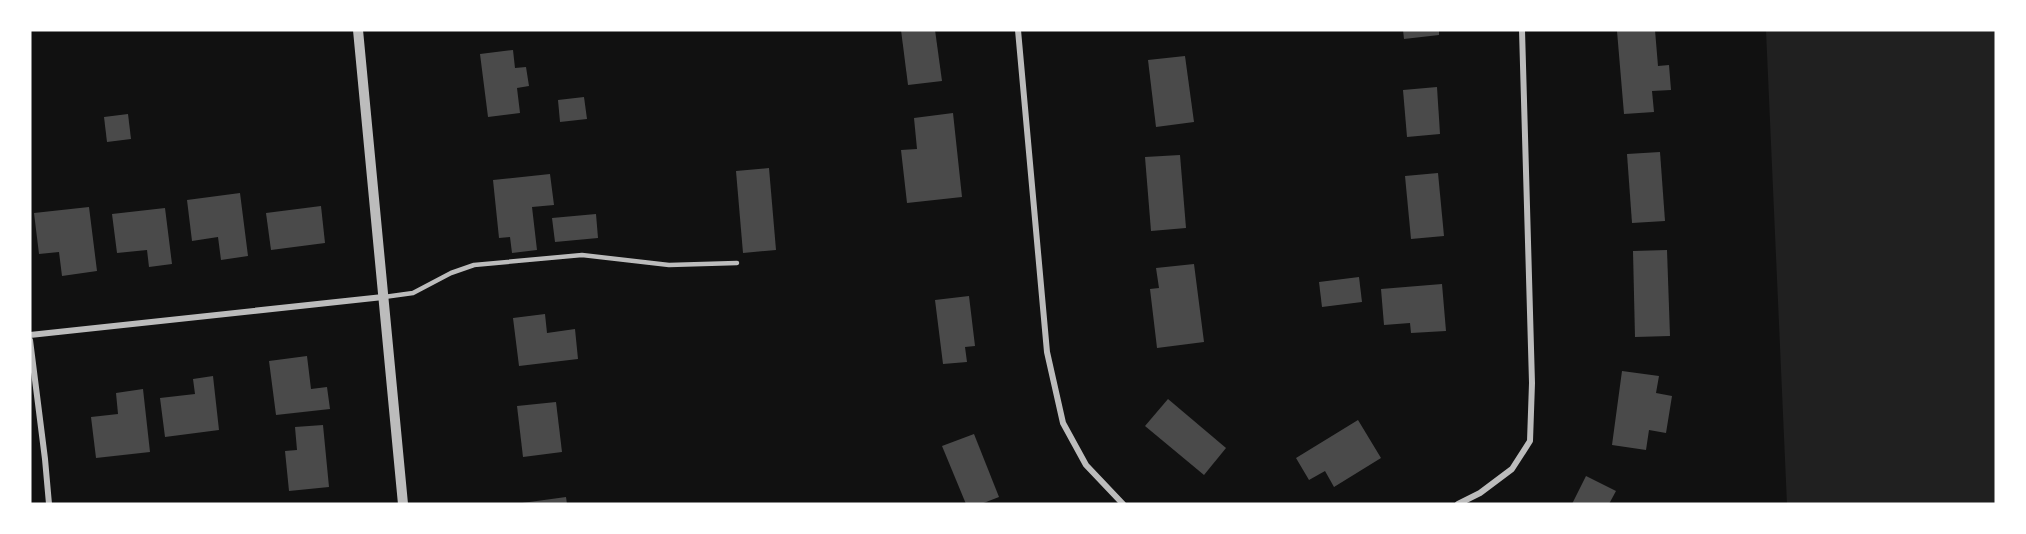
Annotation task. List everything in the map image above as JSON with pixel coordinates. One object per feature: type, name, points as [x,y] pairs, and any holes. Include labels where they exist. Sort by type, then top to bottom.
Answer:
[{"type":"street","points":[[358,30],[403,504]]},
{"type":"street","points":[[1018,30],[1049,363],[1063,423],[1086,465],[1123,504]]},
{"type":"street","points":[[1458,504],[1480,493],[1512,469],[1530,441],[1532,383],[1522,30]]},
{"type":"street","points":[[30,335],[383,297]]},
{"type":"street","points":[[30,340],[49,504]]},
{"type":"lane","points":[[383,297],[413,293],[451,273],[474,265],[582,255],[669,265],[737,263]]},
{"type":"shaded area","points":[[1766,30],[1996,30],[1996,504],[1787,504]]},
{"type":"building","points":[[901,30],[935,30],[942,81],[908,85]]},
{"type":"building","points":[[1403,30],[1439,30],[1439,35],[1404,39]]},
{"type":"building","points":[[1655,30],[1658,66],[1669,65],[1671,90],[1652,91],[1654,112],[1624,114],[1617,31]]},
{"type":"building","points":[[513,50],[515,68],[526,67],[529,86],[517,88],[520,113],[488,117],[480,54]]},
{"type":"building","points":[[1185,56],[1194,122],[1156,127],[1148,60]]},
{"type":"building","points":[[1437,87],[1440,134],[1407,137],[1403,90]]},
{"type":"building","points":[[584,97],[587,119],[560,122],[558,100]]},
{"type":"building","points":[[953,113],[962,197],[907,203],[901,150],[917,149],[914,118]]},
{"type":"building","points":[[128,114],[131,139],[107,142],[104,117]]},
{"type":"building","points":[[1660,152],[1665,221],[1632,223],[1627,154]]},
{"type":"building","points":[[1180,155],[1186,228],[1151,231],[1145,157]]},
{"type":"building","points":[[769,168],[776,250],[743,253],[736,171]]},
{"type":"building","points":[[1438,173],[1444,236],[1411,239],[1405,176]]},
{"type":"building","points":[[550,174],[554,205],[532,207],[537,250],[512,253],[510,237],[499,238],[493,180]]},
{"type":"building","points":[[240,193],[248,256],[221,260],[218,237],[192,241],[187,200]]},
{"type":"building","points":[[321,206],[325,243],[271,250],[266,213]]},
{"type":"building","points":[[89,207],[97,271],[62,276],[59,252],[39,254],[34,213]]},
{"type":"building","points":[[165,208],[172,264],[149,267],[147,250],[117,253],[112,214]]},
{"type":"building","points":[[596,214],[598,238],[555,242],[552,218]]},
{"type":"building","points":[[1667,250],[1670,336],[1635,337],[1633,251]]},
{"type":"building","points":[[1194,264],[1204,342],[1157,348],[1150,289],[1159,288],[1156,268]]},
{"type":"building","points":[[1359,277],[1362,302],[1322,307],[1319,282]]},
{"type":"building","points":[[1442,284],[1446,331],[1411,333],[1410,323],[1384,325],[1381,289]]},
{"type":"building","points":[[969,296],[975,346],[965,347],[967,362],[943,364],[935,300]]},
{"type":"building","points":[[545,314],[547,333],[575,329],[578,359],[519,366],[513,318]]},
{"type":"building","points":[[307,356],[311,389],[327,387],[330,409],[276,415],[269,361]]},
{"type":"building","points":[[1622,371],[1659,376],[1656,393],[1672,396],[1666,433],[1649,430],[1646,450],[1612,445]]},
{"type":"building","points":[[213,376],[219,430],[165,437],[160,398],[195,394],[193,379]]},
{"type":"building","points":[[143,389],[150,452],[96,458],[91,417],[118,414],[116,393]]},
{"type":"building","points":[[1168,399],[1226,448],[1204,475],[1145,426]]},
{"type":"building","points":[[556,402],[562,452],[523,457],[517,406]]},
{"type":"building","points":[[1358,420],[1381,458],[1334,487],[1325,471],[1309,480],[1296,458]]},
{"type":"building","points":[[323,425],[329,487],[289,491],[285,451],[297,450],[295,427]]},
{"type":"building","points":[[974,434],[999,497],[981,504],[966,504],[942,446]]},
{"type":"building","points":[[1586,476],[1616,491],[1609,504],[1572,504]]},
{"type":"building","points":[[566,497],[567,504],[522,504],[522,503]]}]
